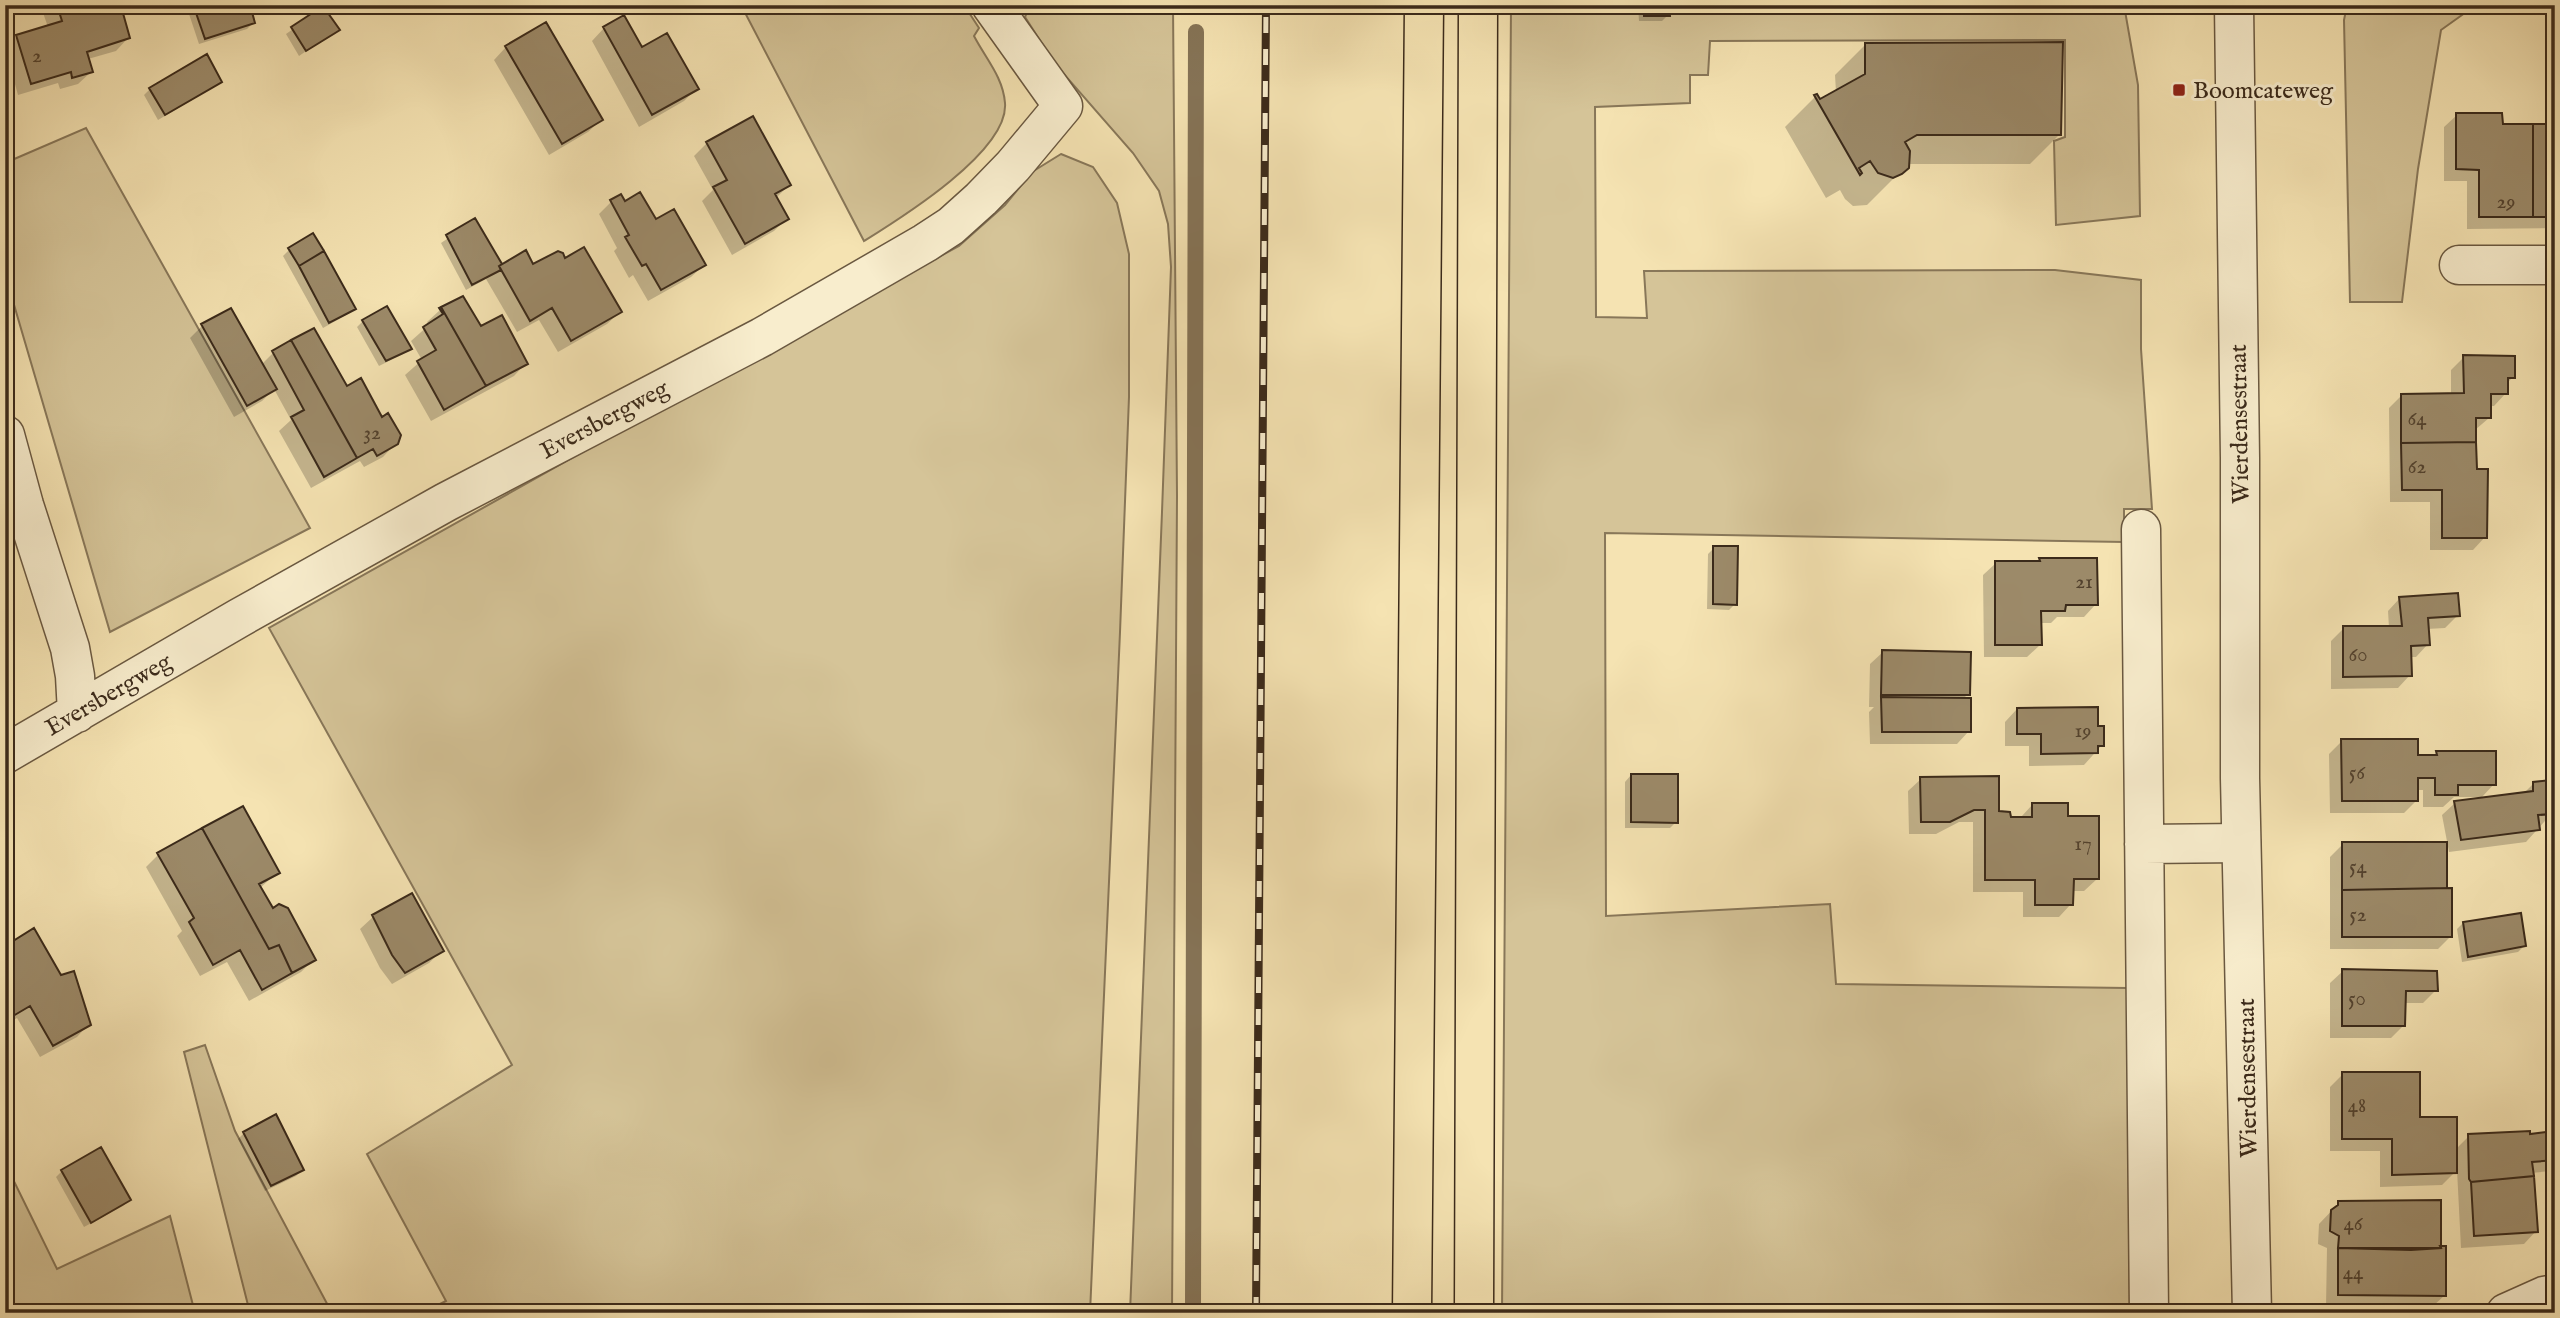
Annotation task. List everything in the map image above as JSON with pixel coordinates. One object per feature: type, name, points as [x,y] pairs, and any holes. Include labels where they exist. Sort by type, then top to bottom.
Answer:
[{"type":"main road","points":[[1412,1313],[1424,5]]},
{"type":"main road","points":[[1474,1313],[1478,5]]},
{"type":"street","name":"Eversbergweg","points":[[5,754],[446,502],[762,337],[951,226],[1013,166],[1063,106],[990,5]]},
{"type":"street","name":"Wierdensestraat","points":[[2234,5],[2240,458],[2241,844],[2252,1313]]},
{"type":"street","points":[[2459,265],[2555,265]]},
{"type":"street","points":[[5,435],[24,505],[70,648],[77,713]]},
{"type":"street","points":[[2141,529],[2149,1313]]},
{"type":"street","points":[[2144,844],[2241,844]]},
{"type":"street","points":[[2506,1313],[2544,1296],[2555,1294]]},
{"type":"shaded area","points":[[741,5],[964,5],[979,28],[974,36],[993,68],[1004,94],[1002,122],[990,142],[950,181],[864,241]]},
{"type":"shaded area","points":[[1030,5],[1173,5],[1177,496],[1172,1313],[1130,1313],[1171,267],[1168,224],[1159,191],[1133,153],[1055,64],[1025,17]]},
{"type":"shaded area","points":[[1511,5],[2124,5],[2138,85],[2140,216],[2056,225],[2054,141],[2065,137],[2065,40],[1710,41],[1708,75],[1690,75],[1690,103],[1595,107],[1596,317],[1647,318],[1644,271],[2055,270],[2141,280],[2141,349],[2152,509],[2124,509],[2124,542],[1605,533],[1606,916],[1830,904],[1836,984],[2127,988],[2130,1313],[1502,1313]]},
{"type":"shaded area","points":[[2347,5],[2476,5],[2441,30],[2418,169],[2402,302],[2350,302],[2344,20]]},
{"type":"shaded area","points":[[86,128],[310,528],[110,632],[5,274],[5,163]]},
{"type":"shaded area","points":[[1061,154],[1093,167],[1117,203],[1129,254],[1129,397],[1090,1313],[422,1313],[446,1301],[367,1154],[512,1065],[269,628],[645,417],[959,246],[1005,205],[1032,172]]},
{"type":"shaded area","points":[[205,1045],[235,1131],[332,1313],[250,1313],[184,1052]]},
{"type":"shaded area","points":[[5,1163],[57,1269],[170,1216],[195,1313],[5,1313]]},
{"type":"building","points":[[57,5],[123,5],[121,6],[130,38],[87,52],[93,72],[72,78],[71,72],[31,84],[16,35],[62,21]]},
{"type":"building","points":[[250,5],[255,23],[205,39],[194,7]]},
{"type":"building","points":[[1644,5],[1669,5],[1670,16],[1644,16]]},
{"type":"building","points":[[323,6],[340,30],[306,51],[291,27]]},
{"type":"building","points":[[624,15],[642,47],[667,33],[699,89],[652,115],[603,27]]},
{"type":"building","points":[[546,22],[603,120],[562,144],[505,46]]},
{"type":"building","points":[[2063,42],[2061,135],[1917,135],[1905,142],[1910,151],[1909,168],[1893,178],[1878,173],[1870,161],[1859,168],[1862,173],[1860,175],[1814,95],[1817,94],[1820,99],[1865,74],[1865,43]]},
{"type":"building","points":[[207,54],[222,82],[165,115],[149,88]]},
{"type":"building","points":[[2456,113],[2502,113],[2503,124],[2533,124],[2533,217],[2479,217],[2479,170],[2456,169]]},
{"type":"building","points":[[753,116],[791,185],[775,194],[789,219],[745,244],[713,187],[727,180],[706,142]]},
{"type":"building","points":[[2533,124],[2555,124],[2555,217],[2533,217]]},
{"type":"building","points":[[640,192],[656,219],[674,209],[706,265],[661,290],[646,264],[642,266],[625,237],[629,235],[610,200],[621,194],[625,201]]},
{"type":"building","points":[[475,218],[502,264],[499,266],[501,270],[472,285],[446,235]]},
{"type":"building","points":[[313,233],[324,251],[299,266],[288,248]]},
{"type":"building","points":[[584,247],[622,312],[571,341],[552,308],[530,321],[499,266],[526,250],[533,264],[558,251],[563,253],[565,258]]},
{"type":"building","points":[[324,251],[356,309],[329,323],[299,266]]},
{"type":"building","points":[[463,296],[481,326],[502,315],[528,364],[486,386],[441,307]]},
{"type":"building","points":[[387,306],[412,349],[386,361],[362,320]]},
{"type":"building","points":[[441,307],[486,386],[444,410],[417,361],[436,350],[423,327],[443,314],[439,308]]},
{"type":"building","points":[[231,308],[277,389],[247,406],[201,324]]},
{"type":"building","points":[[314,328],[347,386],[361,378],[382,417],[388,413],[401,435],[398,444],[377,456],[373,449],[357,458],[291,340]]},
{"type":"building","points":[[291,340],[357,458],[324,477],[291,417],[304,410],[272,351]]},
{"type":"building","points":[[2463,355],[2515,356],[2515,378],[2508,378],[2508,394],[2491,394],[2491,418],[2476,418],[2476,442],[2401,443],[2401,394],[2464,393]]},
{"type":"building","points":[[2476,442],[2477,469],[2488,469],[2487,538],[2442,538],[2442,490],[2402,490],[2401,443]]},
{"type":"building","points":[[1713,546],[1738,546],[1737,605],[1713,604]]},
{"type":"building","points":[[2039,558],[2097,558],[2098,605],[2066,605],[2065,611],[2041,611],[2042,645],[1995,645],[1995,561],[2040,561]]},
{"type":"building","points":[[2458,593],[2460,616],[2428,618],[2430,645],[2411,646],[2412,676],[2343,677],[2343,626],[2402,626],[2399,597]]},
{"type":"building","points":[[1882,650],[1971,652],[1970,695],[1881,695]]},
{"type":"building","points":[[1881,697],[1971,698],[1971,732],[1882,732]]},
{"type":"building","points":[[2098,707],[2098,726],[2104,726],[2104,746],[2098,746],[2098,753],[2041,754],[2041,734],[2017,734],[2017,708]]},
{"type":"building","points":[[2341,739],[2418,739],[2418,755],[2437,755],[2436,751],[2496,751],[2496,785],[2458,785],[2458,795],[2435,795],[2435,778],[2418,778],[2418,801],[2342,801]]},
{"type":"building","points":[[1631,774],[1678,774],[1678,823],[1631,822]]},
{"type":"building","points":[[1999,776],[1999,811],[2010,812],[2011,817],[2032,817],[2032,803],[2068,803],[2068,816],[2099,816],[2099,879],[2074,879],[2073,905],[2035,905],[2035,880],[1985,880],[1985,810],[1974,810],[1950,822],[1921,822],[1920,777]]},
{"type":"building","points":[[2550,780],[2554,814],[2538,815],[2540,830],[2461,840],[2454,801],[2533,791],[2533,782]]},
{"type":"building","points":[[243,806],[280,873],[259,884],[273,908],[279,904],[288,908],[316,960],[292,973],[279,945],[269,949],[202,828]]},
{"type":"building","points":[[202,828],[269,949],[279,945],[292,973],[262,990],[240,950],[213,965],[189,922],[194,918],[157,853]]},
{"type":"building","points":[[2342,842],[2447,842],[2447,888],[2342,890]]},
{"type":"building","points":[[2452,888],[2452,937],[2342,937],[2342,890]]},
{"type":"building","points":[[412,893],[444,951],[405,973],[392,955],[372,915]]},
{"type":"building","points":[[2521,913],[2526,946],[2468,957],[2463,922]]},
{"type":"building","points":[[34,928],[61,975],[74,971],[91,1025],[53,1046],[30,1006],[13,1016],[5,1003],[5,939],[11,936],[13,941]]},
{"type":"building","points":[[2342,969],[2437,971],[2438,991],[2406,991],[2405,1026],[2342,1026]]},
{"type":"building","points":[[2342,1072],[2420,1072],[2420,1117],[2457,1117],[2457,1173],[2392,1175],[2392,1139],[2342,1139]]},
{"type":"building","points":[[276,1114],[304,1170],[271,1186],[243,1132]]},
{"type":"building","points":[[2530,1131],[2530,1134],[2555,1131],[2555,1160],[2532,1162],[2534,1176],[2471,1182],[2468,1134]]},
{"type":"building","points":[[101,1147],[131,1200],[91,1223],[61,1170]]},
{"type":"building","points":[[2534,1176],[2538,1232],[2474,1236],[2471,1182]]},
{"type":"building","points":[[2441,1200],[2441,1248],[2338,1248],[2339,1236],[2330,1231],[2331,1210],[2338,1205],[2338,1201]]},
{"type":"building","points":[[2440,1246],[2446,1246],[2446,1296],[2338,1295],[2338,1248],[2411,1250],[2441,1248]]},
{"type":"waterway","points":[[1193,1313],[1196,32]]},
{"type":"railway","points":[[1256,1313],[1266,5]]},
{"type":"place","name":"Boomcateweg","points":[[2179,90]]}]
